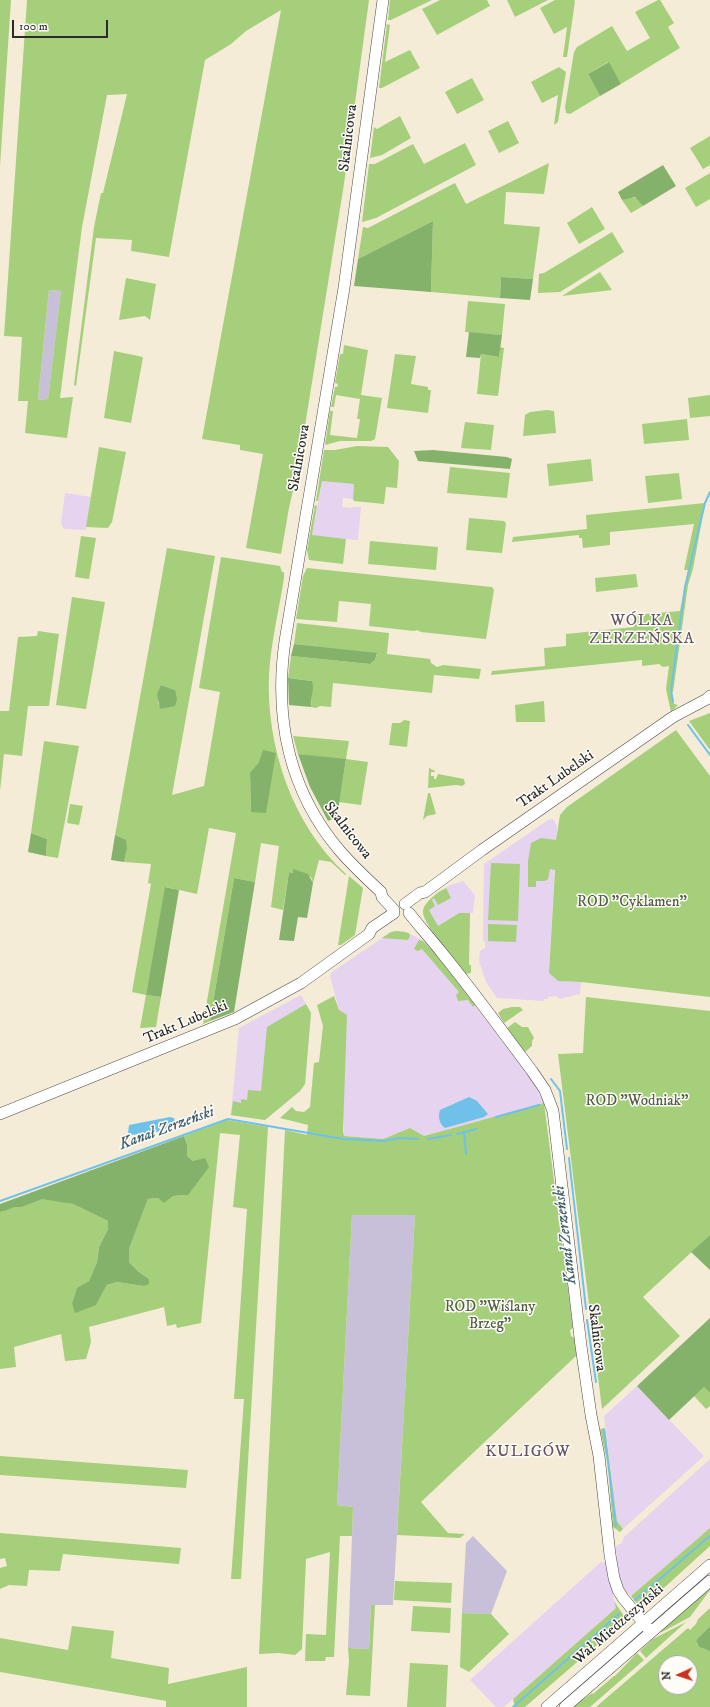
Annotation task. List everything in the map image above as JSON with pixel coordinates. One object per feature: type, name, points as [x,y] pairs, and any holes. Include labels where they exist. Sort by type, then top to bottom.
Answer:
[{"type":"street","name":"Skalnicowa","points":[[382,0],[351,237],[285,641],[280,691],[282,716],[288,751],[295,774],[307,801],[324,830],[340,850],[381,892],[386,892],[402,911],[422,928],[424,933],[441,952],[545,1090],[553,1111],[581,1346],[601,1472],[612,1570],[618,1590],[627,1605],[651,1632]]},
{"type":"street","name":"Trakt Lubelski","points":[[0,1114],[235,1019],[300,983],[369,934],[372,928],[423,898],[425,892],[461,865],[673,717],[709,698]]},
{"type":"street","name":"Wał Miedzeszyński","points":[[547,1707],[710,1565]]},
{"type":"street","name":"Wał Miedzeszyński","points":[[565,1707],[710,1581]]},
{"type":"shaded area","points":[[49,290],[61,291],[48,399],[38,400]]},
{"type":"shaded area","points":[[322,481],[354,484],[353,499],[343,498],[342,507],[361,507],[358,540],[312,536]]},
{"type":"shaded area","points":[[65,493],[91,497],[86,530],[64,529],[61,524]]},
{"type":"shaded area","points":[[553,819],[557,826],[549,973],[558,981],[581,982],[580,994],[560,999],[556,996],[548,997],[548,999],[544,999],[544,1001],[497,998],[486,982],[479,961],[480,951],[485,948],[485,942],[483,940],[484,864],[548,820]]},
{"type":"shaded area","points":[[463,881],[475,895],[473,913],[459,913],[436,927],[427,904],[448,886]]},
{"type":"shaded area","points":[[404,931],[422,940],[433,951],[531,1079],[544,1103],[424,1136],[410,1128],[383,1139],[344,1136],[339,1010],[330,976],[332,972],[391,932]]},
{"type":"shaded area","points":[[301,995],[311,1013],[305,1084],[300,1091],[265,1120],[231,1115],[239,1028]]},
{"type":"shaded area","points":[[352,1215],[415,1215],[393,1605],[371,1605],[369,1649],[348,1648],[353,1507],[337,1505]]},
{"type":"shaded area","points":[[637,1386],[704,1456],[623,1529],[617,1521],[604,1416]]},
{"type":"shaded area","points":[[710,1459],[710,1528],[631,1596],[623,1589],[621,1583],[617,1566],[616,1546],[622,1543],[624,1537]]},
{"type":"shaded area","points":[[473,1536],[507,1571],[491,1614],[462,1613],[466,1543]]},
{"type":"shaded area","points":[[601,1562],[606,1563],[616,1608],[504,1707],[496,1707],[470,1680]]},
{"type":"green space","points":[[0,0],[11,0],[0,166]]},
{"type":"green space","points":[[27,0],[369,0],[344,184],[298,469],[281,554],[246,548],[263,454],[240,450],[240,445],[202,439],[281,10],[246,31],[231,44],[205,60],[169,257],[131,251],[132,240],[96,238],[76,386],[74,385],[94,227],[101,193],[103,193],[127,94],[107,95],[82,227],[60,398],[73,397],[67,438],[25,433],[28,401],[18,401],[22,337],[4,336]],"holes":[[[49,290],[61,291],[48,399],[38,400]]]},
{"type":"green space","points":[[390,0],[432,0],[391,20],[388,20]]},
{"type":"green space","points":[[440,0],[487,0],[490,6],[437,35],[422,9]]},
{"type":"green space","points":[[507,0],[548,0],[515,17]]},
{"type":"green space","points":[[555,0],[575,1],[567,57],[563,57],[567,27],[554,34],[540,8]]},
{"type":"green space","points":[[660,0],[674,23],[668,27],[680,48],[621,84],[608,62],[588,74],[600,96],[570,114],[566,113],[565,107],[574,52],[577,47],[612,26],[627,51],[650,38],[635,12]]},
{"type":"green space","points":[[387,24],[390,25],[385,62],[410,50],[420,68],[382,88],[379,88]]},
{"type":"green space","points":[[609,62],[621,84],[600,96],[588,74]]},
{"type":"green space","points":[[559,67],[566,72],[558,122],[554,125],[558,95],[542,103],[531,82]]},
{"type":"green space","points":[[472,78],[484,100],[457,114],[445,92]]},
{"type":"green space","points":[[400,116],[411,138],[382,155],[370,158],[374,127],[377,129]]},
{"type":"green space","points":[[508,121],[519,143],[499,153],[488,131]]},
{"type":"green space","points":[[710,136],[710,165],[703,169],[690,148]]},
{"type":"green space","points":[[465,143],[476,165],[376,218],[362,222],[369,164],[375,164],[413,144],[424,164]]},
{"type":"green space","points":[[549,163],[544,194],[506,192],[504,224],[540,227],[533,279],[501,277],[500,298],[431,292],[433,221],[358,259],[363,227],[368,228],[455,183],[466,204]]},
{"type":"green space","points":[[663,165],[676,186],[643,206],[635,197],[622,200],[618,192]]},
{"type":"green space","points":[[710,173],[710,199],[696,207],[685,188]]},
{"type":"green space","points":[[630,197],[637,198],[643,206],[631,213],[622,200]]},
{"type":"green space","points":[[592,207],[605,229],[579,244],[567,223]]},
{"type":"green space","points":[[433,221],[431,292],[354,286],[358,259]]},
{"type":"green space","points":[[612,232],[624,252],[560,292],[538,293],[539,274],[544,273]]},
{"type":"green space","points":[[600,272],[612,290],[562,296]]},
{"type":"green space","points":[[501,277],[533,279],[530,300],[500,298]]},
{"type":"green space","points":[[126,278],[156,284],[150,320],[145,316],[119,320]]},
{"type":"green space","points":[[468,301],[505,304],[502,335],[465,332]]},
{"type":"green space","points":[[469,332],[502,335],[499,357],[481,354],[480,358],[466,357]]},
{"type":"green space","points":[[344,345],[368,350],[361,395],[382,398],[375,439],[371,441],[340,441],[325,445],[330,411],[333,411],[330,435],[357,438],[360,419],[357,419],[360,399],[336,395],[334,407],[331,407],[335,387],[337,387],[338,384],[335,383],[340,354],[343,354]]},
{"type":"green space","points":[[500,347],[504,348],[498,396],[477,394],[481,354],[499,357]]},
{"type":"green space","points":[[114,351],[143,357],[131,423],[104,418]]},
{"type":"green space","points":[[395,354],[416,356],[411,384],[428,387],[428,390],[431,390],[428,413],[387,408]]},
{"type":"green space","points":[[710,395],[710,416],[690,418],[688,398]]},
{"type":"green space","points":[[547,410],[554,411],[556,433],[523,436],[525,415],[530,412]]},
{"type":"green space","points":[[687,419],[689,440],[644,444],[642,424]]},
{"type":"green space","points":[[465,422],[494,425],[491,450],[461,448]]},
{"type":"green space","points":[[357,446],[388,447],[399,461],[397,488],[386,487],[384,504],[354,501],[354,484],[322,481],[318,501],[316,501],[324,450],[335,450]]},
{"type":"green space","points":[[99,447],[126,452],[112,522],[108,528],[86,527]]},
{"type":"green space","points":[[433,450],[507,457],[512,459],[510,469],[418,461],[414,451]]},
{"type":"green space","points":[[591,459],[593,481],[549,486],[547,464]]},
{"type":"green space","points":[[450,467],[510,473],[507,498],[447,493]]},
{"type":"green space","points":[[679,473],[682,499],[648,503],[645,476]]},
{"type":"green space","points":[[705,503],[693,569],[688,585],[672,692],[674,704],[678,705],[671,712],[666,689],[669,666],[663,667],[659,664],[642,666],[642,660],[491,675],[492,671],[545,666],[544,648],[566,646],[566,634],[634,627],[633,615],[680,611],[688,570],[684,570],[694,524],[610,532],[610,545],[583,548],[582,538],[579,538],[579,535],[512,542],[513,537],[587,529],[586,515]]},
{"type":"green space","points":[[315,505],[317,506],[312,535],[346,539],[343,564],[309,560],[307,550]]},
{"type":"green space","points":[[469,518],[504,521],[506,523],[502,553],[466,550]]},
{"type":"green space","points":[[81,536],[96,538],[89,579],[75,577]]},
{"type":"green space","points":[[370,541],[438,547],[436,570],[368,564]]},
{"type":"green space","points":[[167,548],[215,556],[172,795],[204,786],[220,692],[199,688],[221,557],[280,566],[282,572],[284,572],[284,578],[273,638],[269,675],[269,702],[272,729],[286,783],[297,808],[311,832],[327,854],[346,874],[345,875],[331,862],[319,860],[313,883],[311,877],[289,872],[283,910],[271,907],[279,846],[261,843],[255,882],[234,878],[210,1021],[203,1024],[236,833],[209,828],[197,894],[166,887],[146,995],[132,992],[151,884],[148,883],[151,864],[124,862],[127,849],[115,835]],"holes":[[[161,685],[175,690],[161,709],[158,703]],[[259,762],[251,812],[250,774]]]},
{"type":"green space","points":[[307,568],[492,587],[494,590],[486,639],[421,632],[417,630],[414,631],[369,626],[371,604],[339,601],[337,622],[296,619],[303,576]]},
{"type":"green space","points":[[636,574],[638,587],[596,592],[595,578]]},
{"type":"green space","points":[[72,597],[105,602],[86,709],[56,705]]},
{"type":"green space","points":[[297,623],[389,633],[387,654],[430,659],[431,663],[437,667],[443,665],[481,669],[479,679],[434,675],[432,693],[333,683],[331,707],[311,707],[312,681],[288,678],[291,656],[370,664],[375,660],[377,654],[294,644]]},
{"type":"green space","points":[[38,631],[59,634],[49,706],[28,706],[22,756],[4,754],[0,791],[0,711],[9,711],[18,637],[37,636]]},
{"type":"green space","points":[[294,644],[377,653],[375,660],[370,664],[291,656]]},
{"type":"green space","points":[[288,678],[312,681],[313,687],[311,707],[289,705]]},
{"type":"green space","points":[[161,685],[175,690],[177,699],[175,706],[160,709],[157,694]]},
{"type":"green space","points":[[544,701],[545,722],[516,722],[515,705]]},
{"type":"green space","points":[[710,713],[710,750],[689,721]]},
{"type":"green space","points":[[404,720],[410,721],[407,747],[389,745],[392,723],[400,723]]},
{"type":"green space","name":"ROD \"Cyklamen\"","points":[[676,730],[710,776],[710,997],[581,982],[558,981],[549,973],[555,870],[550,869],[548,879],[545,881],[536,881],[536,887],[528,887],[528,861],[531,843],[541,838],[556,840],[560,815],[567,807]]},
{"type":"green space","points":[[293,736],[349,741],[346,759],[368,762],[361,805],[339,802],[346,760],[298,754]]},
{"type":"green space","points":[[44,741],[79,746],[58,858],[46,856],[47,839],[31,833]]},
{"type":"green space","points":[[263,750],[276,753],[266,813],[251,812],[250,773],[259,762]]},
{"type":"green space","points":[[298,754],[346,759],[337,817],[328,821],[310,787]]},
{"type":"green space","points":[[429,768],[435,771],[431,772],[431,776],[434,776],[434,779],[436,779],[438,774],[464,779],[465,784],[462,786],[456,785],[428,788]]},
{"type":"green space","points":[[428,793],[430,793],[436,814],[427,816],[423,820]]},
{"type":"green space","points":[[70,804],[83,806],[79,825],[67,823]]},
{"type":"green space","points":[[31,833],[47,839],[46,856],[28,852]]},
{"type":"green space","points":[[115,835],[126,840],[127,849],[124,862],[111,860]]},
{"type":"green space","points":[[491,863],[520,864],[518,921],[488,920]]},
{"type":"green space","points":[[293,869],[308,874],[313,883],[307,918],[298,917],[294,941],[279,940],[289,872],[293,873]]},
{"type":"green space","points":[[349,876],[363,888],[355,935],[341,945],[338,945]]},
{"type":"green space","points":[[234,878],[255,882],[234,1012],[210,1021]]},
{"type":"green space","points":[[165,887],[179,890],[161,997],[146,995]]},
{"type":"green space","points":[[446,888],[451,898],[438,905],[434,898],[432,900],[435,906],[429,910],[438,926],[459,913],[470,913],[469,965],[471,965],[471,973],[466,974],[441,943],[424,917],[423,911],[426,904],[436,894]]},
{"type":"green space","points":[[488,924],[517,925],[516,942],[488,941]]},
{"type":"green space","points":[[397,931],[409,933],[410,936],[408,940],[382,938],[391,932]]},
{"type":"green space","points":[[419,940],[423,941],[440,959],[475,1005],[473,1007],[468,1000],[458,1001],[456,995],[459,992],[422,949],[418,951],[414,949]]},
{"type":"green space","points":[[146,995],[161,997],[156,1027],[140,1028]]},
{"type":"green space","name":"ROD \"Wiślany Brzeg\"","points":[[334,996],[339,1010],[347,1015],[344,1136],[383,1139],[410,1128],[424,1136],[544,1103],[573,1328],[570,1330],[571,1336],[575,1338],[577,1355],[421,1502],[448,1533],[465,1534],[460,1538],[397,1535],[415,1215],[352,1215],[337,1505],[353,1507],[352,1536],[340,1536],[334,1657],[326,1657],[325,1661],[305,1661],[306,1634],[326,1635],[330,1552],[306,1559],[302,1649],[295,1655],[279,1653],[259,1654],[285,1130],[307,1135],[308,1125],[280,1118],[292,1107],[296,1111],[304,1112],[310,1107],[314,1063],[319,1062],[323,1026],[317,1005]]},
{"type":"green space","name":"ROD \"Wodniak\"","points":[[586,997],[710,1011],[710,1235],[643,1297],[680,1336],[602,1409],[558,1054],[583,1053]]},
{"type":"green space","points":[[306,1004],[311,1013],[305,1084],[300,1091],[265,1120],[231,1115],[233,1101],[241,1103],[241,1099],[247,1100],[248,1090],[261,1091],[267,1027]]},
{"type":"green space","points":[[520,1007],[523,1010],[504,1023],[498,1013],[503,1009]]},
{"type":"green space","points":[[515,1022],[522,1027],[528,1027],[534,1038],[532,1041],[532,1046],[525,1052],[507,1028]]},
{"type":"green space","points":[[227,1120],[268,1127],[241,1579],[231,1579],[244,1399],[234,1399],[247,1209],[233,1207],[240,1135],[220,1133],[201,1323],[177,1328],[176,1324],[167,1326],[164,1307],[89,1327],[91,1342],[86,1359],[65,1361],[61,1334],[14,1347],[16,1367],[0,1369],[0,1212],[14,1206],[22,1207],[42,1198],[73,1204],[108,1221],[108,1229],[99,1247],[97,1262],[89,1281],[77,1289],[72,1303],[96,1305],[107,1285],[117,1282],[143,1286],[149,1279],[129,1262],[129,1249],[148,1199],[158,1198],[164,1202],[173,1196],[188,1195],[193,1161],[187,1156],[187,1145],[184,1136]]},
{"type":"green space","points":[[184,1136],[187,1145],[187,1156],[193,1161],[205,1158],[209,1167],[188,1195],[173,1196],[164,1203],[158,1198],[148,1199],[129,1249],[129,1262],[149,1279],[149,1284],[143,1286],[117,1282],[107,1285],[96,1305],[75,1313],[72,1303],[77,1288],[89,1281],[97,1262],[99,1247],[108,1229],[108,1221],[73,1204],[42,1199],[22,1207],[14,1207],[0,1212],[0,1204]]},
{"type":"green space","points":[[710,1235],[710,1270],[691,1252]]},
{"type":"green space","points":[[710,1318],[710,1393],[704,1387],[669,1420],[637,1386]]},
{"type":"green space","points":[[704,1387],[710,1393],[710,1406],[706,1409],[694,1396]]},
{"type":"green space","points":[[605,1428],[617,1521],[623,1529],[620,1532],[613,1527],[608,1465],[600,1429]]},
{"type":"green space","points":[[0,1456],[188,1470],[186,1488],[0,1475]]},
{"type":"green space","points":[[710,1528],[710,1546],[644,1606],[639,1606],[631,1596]]},
{"type":"green space","points":[[0,1533],[181,1548],[179,1564],[63,1554],[60,1571],[29,1570],[27,1586],[9,1585],[0,1589],[0,1568],[7,1566],[5,1558],[0,1559]]},
{"type":"green space","points":[[395,1581],[452,1583],[451,1603],[394,1600]]},
{"type":"green space","points":[[710,1586],[710,1590],[690,1617],[656,1634]]},
{"type":"green space","points":[[614,1601],[624,1616],[621,1627],[598,1644],[525,1707],[515,1707],[513,1699],[616,1608]]},
{"type":"green space","points":[[371,1605],[375,1605],[370,1696],[346,1695],[349,1661],[348,1648],[369,1649]]},
{"type":"green space","points":[[413,1606],[451,1608],[450,1633],[411,1631]]},
{"type":"green space","points":[[710,1608],[710,1626],[696,1640],[699,1647],[710,1652],[710,1707],[596,1707],[688,1628],[690,1630],[696,1624],[698,1619]]},
{"type":"green space","points":[[462,1613],[491,1614],[509,1634],[469,1672],[460,1667]]},
{"type":"green space","points":[[686,1622],[646,1658],[640,1651],[653,1639]]},
{"type":"green space","points":[[72,1626],[114,1631],[111,1658],[169,1668],[168,1684],[247,1667],[247,1707],[166,1707],[166,1701],[0,1672],[0,1638],[68,1650]]},
{"type":"green space","points":[[710,1626],[710,1652],[699,1647],[696,1640]]},
{"type":"green space","points":[[637,1653],[644,1660],[590,1707],[572,1707],[592,1693],[593,1694],[615,1676]]},
{"type":"green space","points":[[410,1663],[448,1665],[446,1707],[407,1707]]},
{"type":"water","points":[[469,1097],[477,1101],[488,1114],[484,1117],[445,1128],[441,1124],[439,1115],[440,1110]]},
{"type":"water","points":[[170,1117],[174,1118],[175,1122],[172,1130],[131,1135],[128,1133],[129,1125]]},
{"type":"waterway","points":[[673,702],[671,690],[685,587],[705,503],[710,492]]},
{"type":"waterway","points":[[688,725],[710,755]]},
{"type":"waterway","name":"Kanał Zerzeński","points":[[551,1079],[560,1091],[567,1149]]},
{"type":"waterway","name":"Kanał Zerzeński","points":[[496,1117],[539,1105]]},
{"type":"waterway","name":"Kanał Zerzeński","points":[[0,1201],[228,1119],[343,1139],[385,1141],[397,1138],[418,1139]]},
{"type":"waterway","name":"Kanał Zerzeński","points":[[457,1134],[476,1129]]},
{"type":"waterway","name":"Kanał Zerzeński","points":[[464,1132],[466,1154]]},
{"type":"waterway","name":"Kanał Zerzeński","points":[[428,1139],[451,1135]]},
{"type":"waterway","name":"Kanał Zerzeński","points":[[569,1158],[586,1309]]},
{"type":"waterway","name":"Kanał Zerzeński","points":[[587,1320],[596,1382]]},
{"type":"waterway","name":"Kanał Zerzeński","points":[[604,1430],[616,1526]]},
{"type":"waterway","points":[[635,1600],[710,1536]]},
{"type":"waterway","points":[[513,1707],[619,1614]]},
{"type":"district","name":"WÓLKA ZERZEŃSKA","points":[[642,631]]},
{"type":"district","name":"KULIGÓW","points":[[528,1453]]}]
